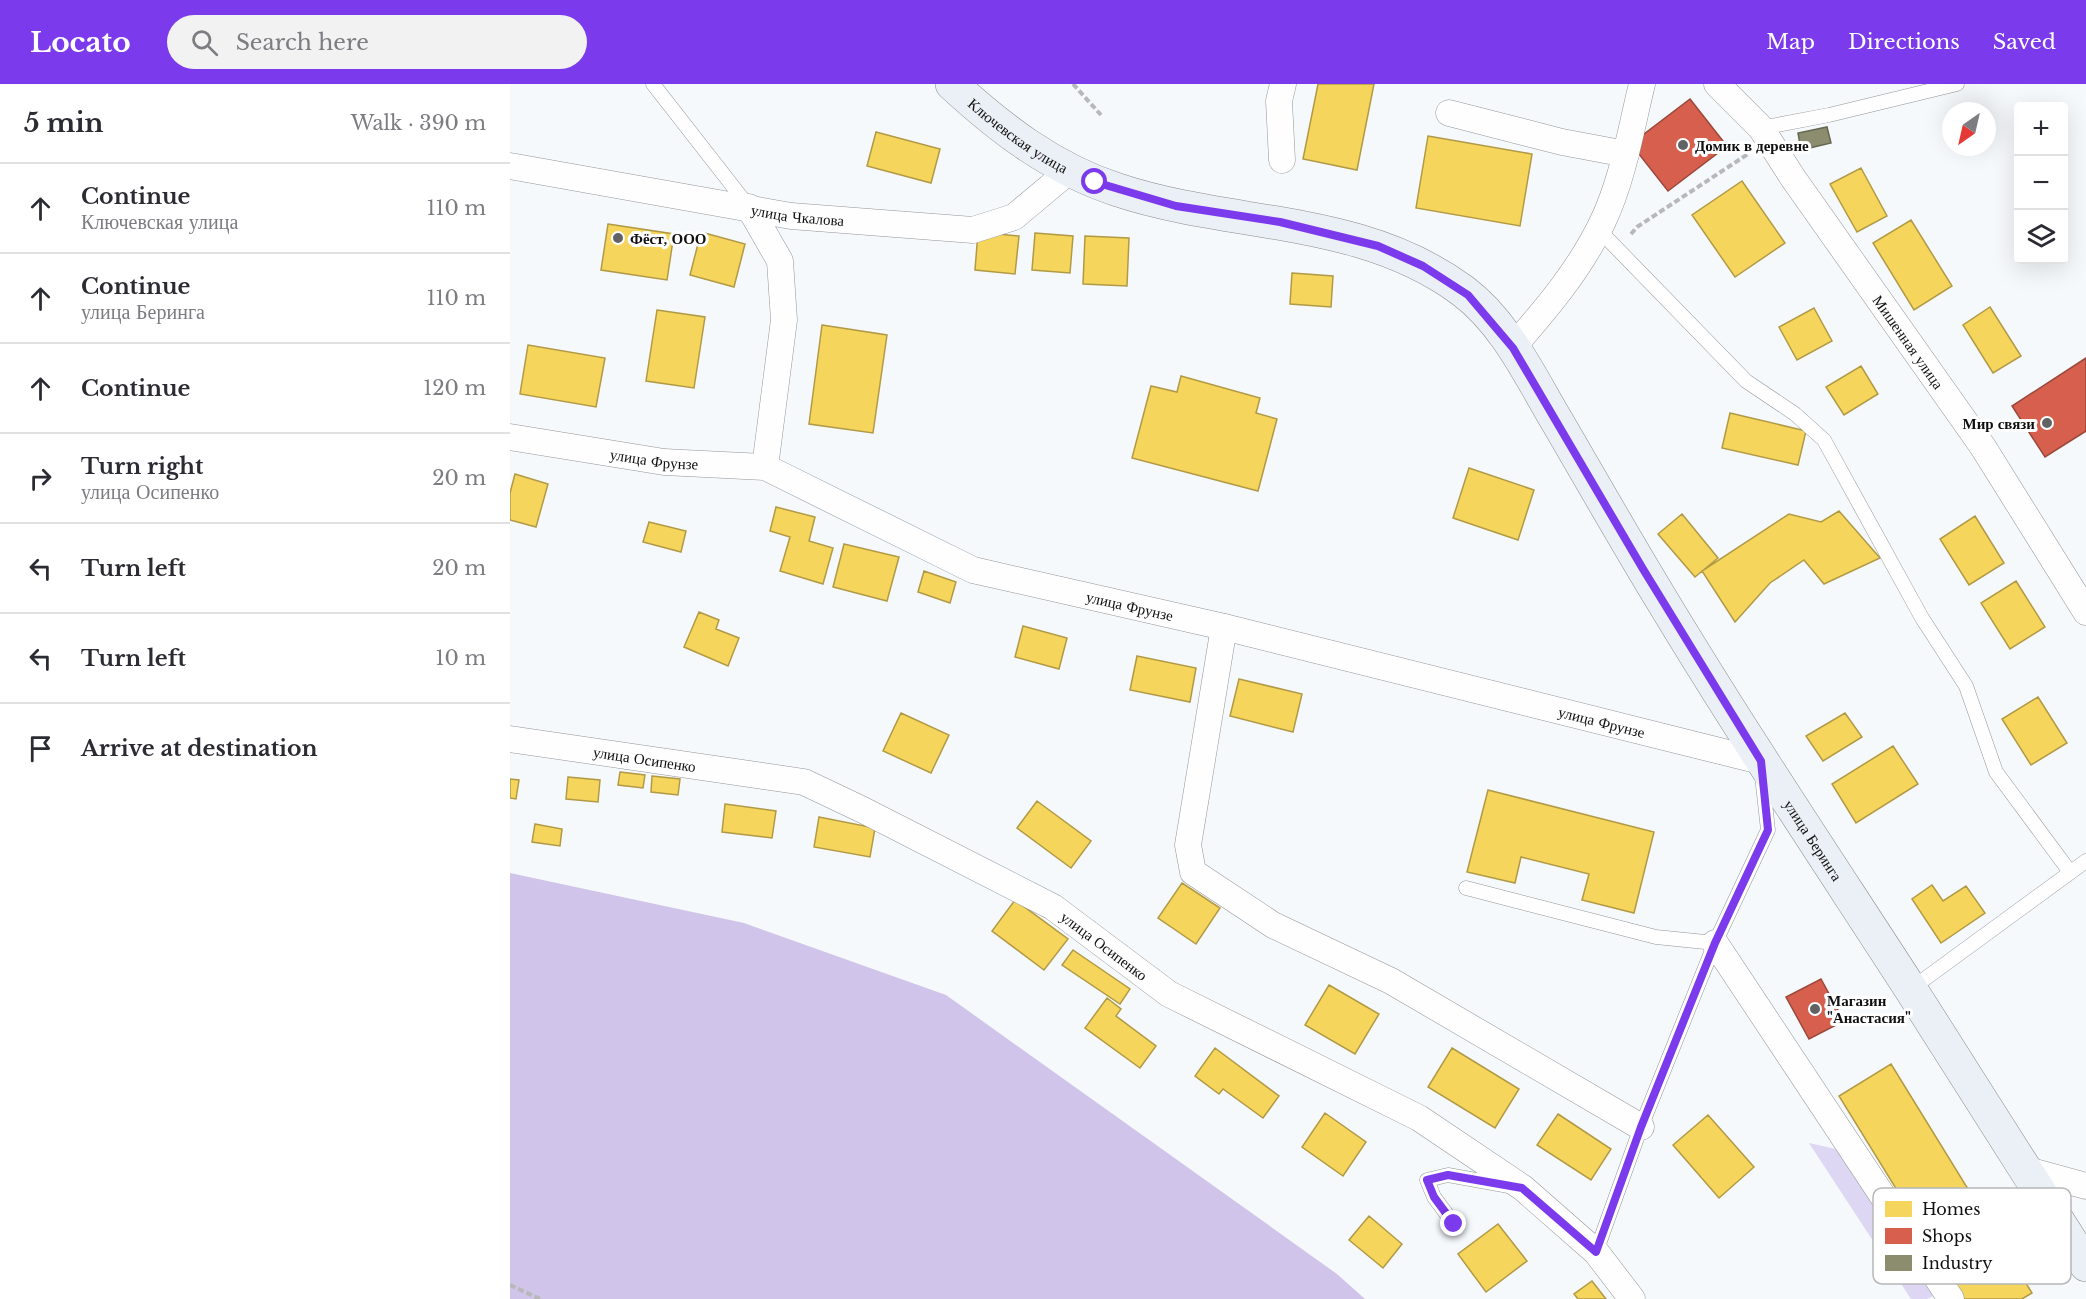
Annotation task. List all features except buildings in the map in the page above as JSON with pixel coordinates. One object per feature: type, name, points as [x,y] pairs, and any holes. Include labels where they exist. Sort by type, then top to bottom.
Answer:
[{"type":"main road","name":"Ключевская улица","points":[[952,84],[994,122],[1069,171],[1095,182],[1149,199],[1327,232],[1398,254],[1423,266],[1468,295],[1513,348]]},
{"type":"main road","name":"улица Беринга","points":[[1513,348],[1643,569],[1761,761],[1911,990],[2036,1188]]},
{"type":"main road","name":"улица Беринга","points":[[2071,1242],[2086,1265]]},
{"type":"street","points":[[1282,160],[1278,101],[1283,84]]},
{"type":"street","points":[[1513,348],[1560,292],[1598,229],[1626,154],[1642,84]]},
{"type":"street","name":"Мишенная улица","points":[[1717,84],[1765,134],[1983,447],[2086,612]]},
{"type":"street","points":[[1449,112],[1562,142],[1626,154]]},
{"type":"street","name":"улица Чкалова","points":[[510,166],[791,216],[973,231],[1014,217],[1069,171]]},
{"type":"street","points":[[748,207],[780,261],[784,320],[765,467]]},
{"type":"street","name":"улица Фрунзе","points":[[510,437],[664,462],[765,467],[973,570],[1224,627],[1761,761]]},
{"type":"street","points":[[1224,627],[1188,845],[1193,872],[1273,925],[1391,981],[1641,1127]]},
{"type":"street","name":"улица Осипенко","points":[[510,739],[804,782],[1053,907],[1169,994],[1419,1118],[1522,1188],[1596,1252],[1632,1299]]},
{"type":"street","points":[[1715,943],[1877,1188]]},
{"type":"street","points":[[2024,1169],[2086,1186]]},
{"type":"street","points":[[1941,1284],[1951,1299]]},
{"type":"lane","points":[[653,84],[748,207]]},
{"type":"lane","points":[[1765,134],[1829,115],[1957,84]]},
{"type":"lane","points":[[1598,229],[1746,381],[1795,414],[1824,440],[1922,618],[1966,686],[1996,772],[2070,872]]},
{"type":"lane","points":[[1596,1252],[1641,1127],[1715,943],[1768,830],[1761,761]]},
{"type":"lane","points":[[1911,990],[2086,861]]},
{"type":"lane","points":[[1466,888],[1656,937],[1715,943]]},
{"type":"lane","points":[[1454,1224],[1434,1197],[1427,1180],[1448,1175],[1522,1188]]},
{"type":"path","points":[[1073,84],[1101,115]]},
{"type":"path","points":[[1631,234],[1637,227],[1765,134]]},
{"type":"path","points":[[510,1285],[540,1299]]},
{"type":"shaded area","points":[[510,873],[744,923],[946,995],[1337,1274],[1365,1299],[510,1299]]},
{"type":"shaded area","points":[[1809,1143],[1854,1153],[1877,1188],[1873,1188],[1873,1241]]},
{"type":"shaded area","points":[[1901,1284],[1940,1284],[1945,1291],[1927,1299],[1911,1299]]},
{"type":"place","name":"Домик в деревне","points":[[1683,145]]},
{"type":"place","name":"Фёст, ООО","points":[[618,238]]},
{"type":"place","name":"Мир связи","points":[[2047,423]]},
{"type":"place","name":"Магазин \"Анастасия\"","points":[[1815,1009]]},
{"type":"route","points":[[1095,182],[1176,206],[1280,222],[1378,246],[1423,266],[1468,295],[1485,312],[1513,348],[1643,569],[1761,761],[1768,830],[1715,943],[1641,1127],[1596,1252],[1522,1188],[1448,1175],[1427,1180],[1434,1197],[1454,1224]]}]
